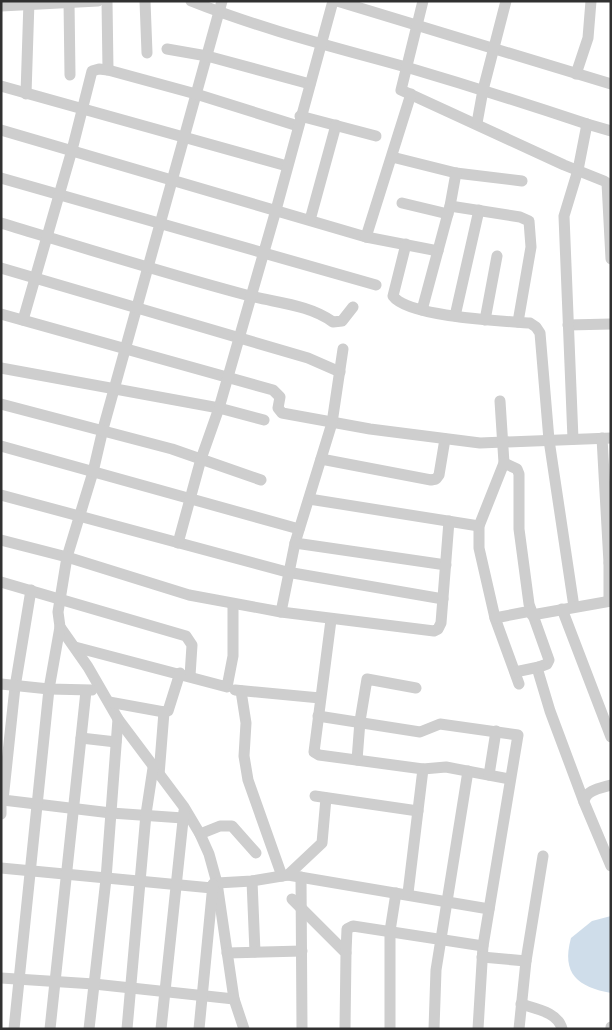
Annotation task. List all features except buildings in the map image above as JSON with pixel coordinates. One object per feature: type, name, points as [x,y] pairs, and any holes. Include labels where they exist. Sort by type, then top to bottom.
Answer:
[{"type":"street","points":[[1,6],[29,3],[98,1]]},
{"type":"street","points":[[107,1],[108,70]]},
{"type":"street","points":[[145,1],[146,53]]},
{"type":"street","points":[[191,1],[221,7],[321,44],[483,90],[611,131]]},
{"type":"street","points":[[178,543],[201,459],[228,378],[333,1]]},
{"type":"street","points":[[338,1],[611,84]]},
{"type":"street","points":[[423,1],[407,68],[400,86],[403,91],[607,183],[611,259]]},
{"type":"street","points":[[576,74],[588,38],[591,1]]},
{"type":"street","points":[[69,2],[70,75]]},
{"type":"street","points":[[477,123],[504,2]]},
{"type":"street","points":[[26,94],[29,3]]},
{"type":"street","points":[[14,1029],[48,689],[60,627],[58,612],[67,557],[93,472],[136,308],[221,7]]},
{"type":"street","points":[[167,49],[207,56],[310,84]]},
{"type":"street","points":[[23,320],[72,150],[92,71],[99,69],[108,70],[299,121],[336,125],[376,136]]},
{"type":"street","points":[[1,86],[287,166]]},
{"type":"street","points":[[366,237],[411,94]]},
{"type":"street","points":[[573,439],[564,216],[578,170],[587,124]]},
{"type":"street","points":[[310,220],[336,125]]},
{"type":"street","points":[[1,130],[366,237],[438,251]]},
{"type":"street","points":[[392,156],[456,173],[522,181]]},
{"type":"street","points":[[422,310],[449,210],[456,173]]},
{"type":"street","points":[[1,178],[376,285]]},
{"type":"street","points":[[402,203],[449,210],[479,210],[520,217],[530,221],[531,247],[518,322]]},
{"type":"street","points":[[455,316],[479,210]]},
{"type":"street","points":[[1,224],[250,296],[306,309],[337,323],[345,319],[353,307]]},
{"type":"street","points":[[406,244],[393,296],[397,302],[422,310],[455,316],[530,323],[536,326],[540,333],[568,608],[611,737]]},
{"type":"street","points":[[485,320],[497,256]]},
{"type":"street","points":[[1,268],[308,358],[340,372]]},
{"type":"street","points":[[1,314],[278,392],[280,397],[278,408],[282,413],[332,423],[480,443],[606,438],[610,601],[495,618]]},
{"type":"street","points":[[568,325],[611,324]]},
{"type":"street","points":[[281,612],[295,543],[332,423],[343,350]]},
{"type":"street","points":[[1,368],[219,408],[264,420]]},
{"type":"street","points":[[500,401],[504,463],[479,526],[479,548],[495,618],[519,684]]},
{"type":"street","points":[[1,404],[103,429],[201,459],[261,480]]},
{"type":"street","points":[[320,459],[431,480],[436,479],[439,475],[445,439]]},
{"type":"street","points":[[1,446],[299,529]]},
{"type":"street","points":[[504,463],[517,469],[519,474],[519,529],[532,613],[548,656],[547,664],[515,672]]},
{"type":"street","points":[[1,495],[288,572],[443,600]]},
{"type":"street","points":[[309,499],[479,526]]},
{"type":"street","points":[[1,540],[67,557],[189,595],[331,620],[434,631],[438,629],[441,623],[449,521]]},
{"type":"street","points":[[295,543],[446,565]]},
{"type":"street","points":[[1,582],[186,636],[192,645],[185,675],[170,708],[164,712],[109,702]]},
{"type":"street","points":[[1,814],[16,686],[31,590]]},
{"type":"street","points":[[227,687],[233,656],[233,604]]},
{"type":"street","points":[[331,620],[314,752],[319,755],[423,769],[446,767],[510,779]]},
{"type":"street","points":[[60,627],[101,688],[118,719],[200,834],[215,881],[234,999],[244,1029]]},
{"type":"street","points":[[75,647],[241,691],[320,698]]},
{"type":"street","points":[[539,667],[550,712],[584,802],[611,866]]},
{"type":"street","points":[[357,760],[360,722],[367,679],[416,688]]},
{"type":"street","points":[[1,684],[86,691],[101,688]]},
{"type":"street","points":[[50,1029],[86,691]]},
{"type":"street","points":[[241,691],[246,723],[244,756],[248,780],[285,876]]},
{"type":"street","points":[[127,1029],[146,814],[156,772],[164,712]]},
{"type":"street","points":[[318,716],[420,732],[440,724],[518,735],[483,952],[478,1029]]},
{"type":"street","points":[[89,1029],[106,879],[118,719]]},
{"type":"street","points":[[489,775],[496,731]]},
{"type":"street","points":[[81,738],[116,742]]},
{"type":"street","points":[[390,1029],[390,931],[402,893],[418,811],[423,769]]},
{"type":"street","points":[[434,1029],[436,970],[468,771]]},
{"type":"street","points":[[584,802],[590,792],[611,785]]},
{"type":"street","points":[[285,876],[322,843],[320,797],[418,811]]},
{"type":"street","points":[[2,800],[111,813],[184,812]]},
{"type":"street","points":[[161,1029],[184,812]]},
{"type":"street","points":[[200,834],[220,826],[232,826],[256,853]]},
{"type":"street","points":[[519,1029],[526,961],[543,856]]},
{"type":"street","points":[[1,868],[176,885],[215,881],[252,881],[285,876],[402,893],[489,909]]},
{"type":"street","points":[[302,878],[302,1029]]},
{"type":"street","points":[[198,1029],[215,881]]},
{"type":"street","points":[[252,881],[255,952]]},
{"type":"street","points":[[292,899],[346,953]]},
{"type":"street","points":[[345,1029],[346,953],[349,927],[353,926],[441,939],[483,952],[526,961]]},
{"type":"street","points":[[228,953],[302,951]]},
{"type":"street","points":[[1,978],[165,990],[234,999]]},
{"type":"street","points":[[521,1004],[554,1016],[560,1022],[562,1029]]},
{"type":"water","points":[[611,916],[611,993],[589,987],[575,977],[568,961],[568,950],[571,938],[592,921]]}]
